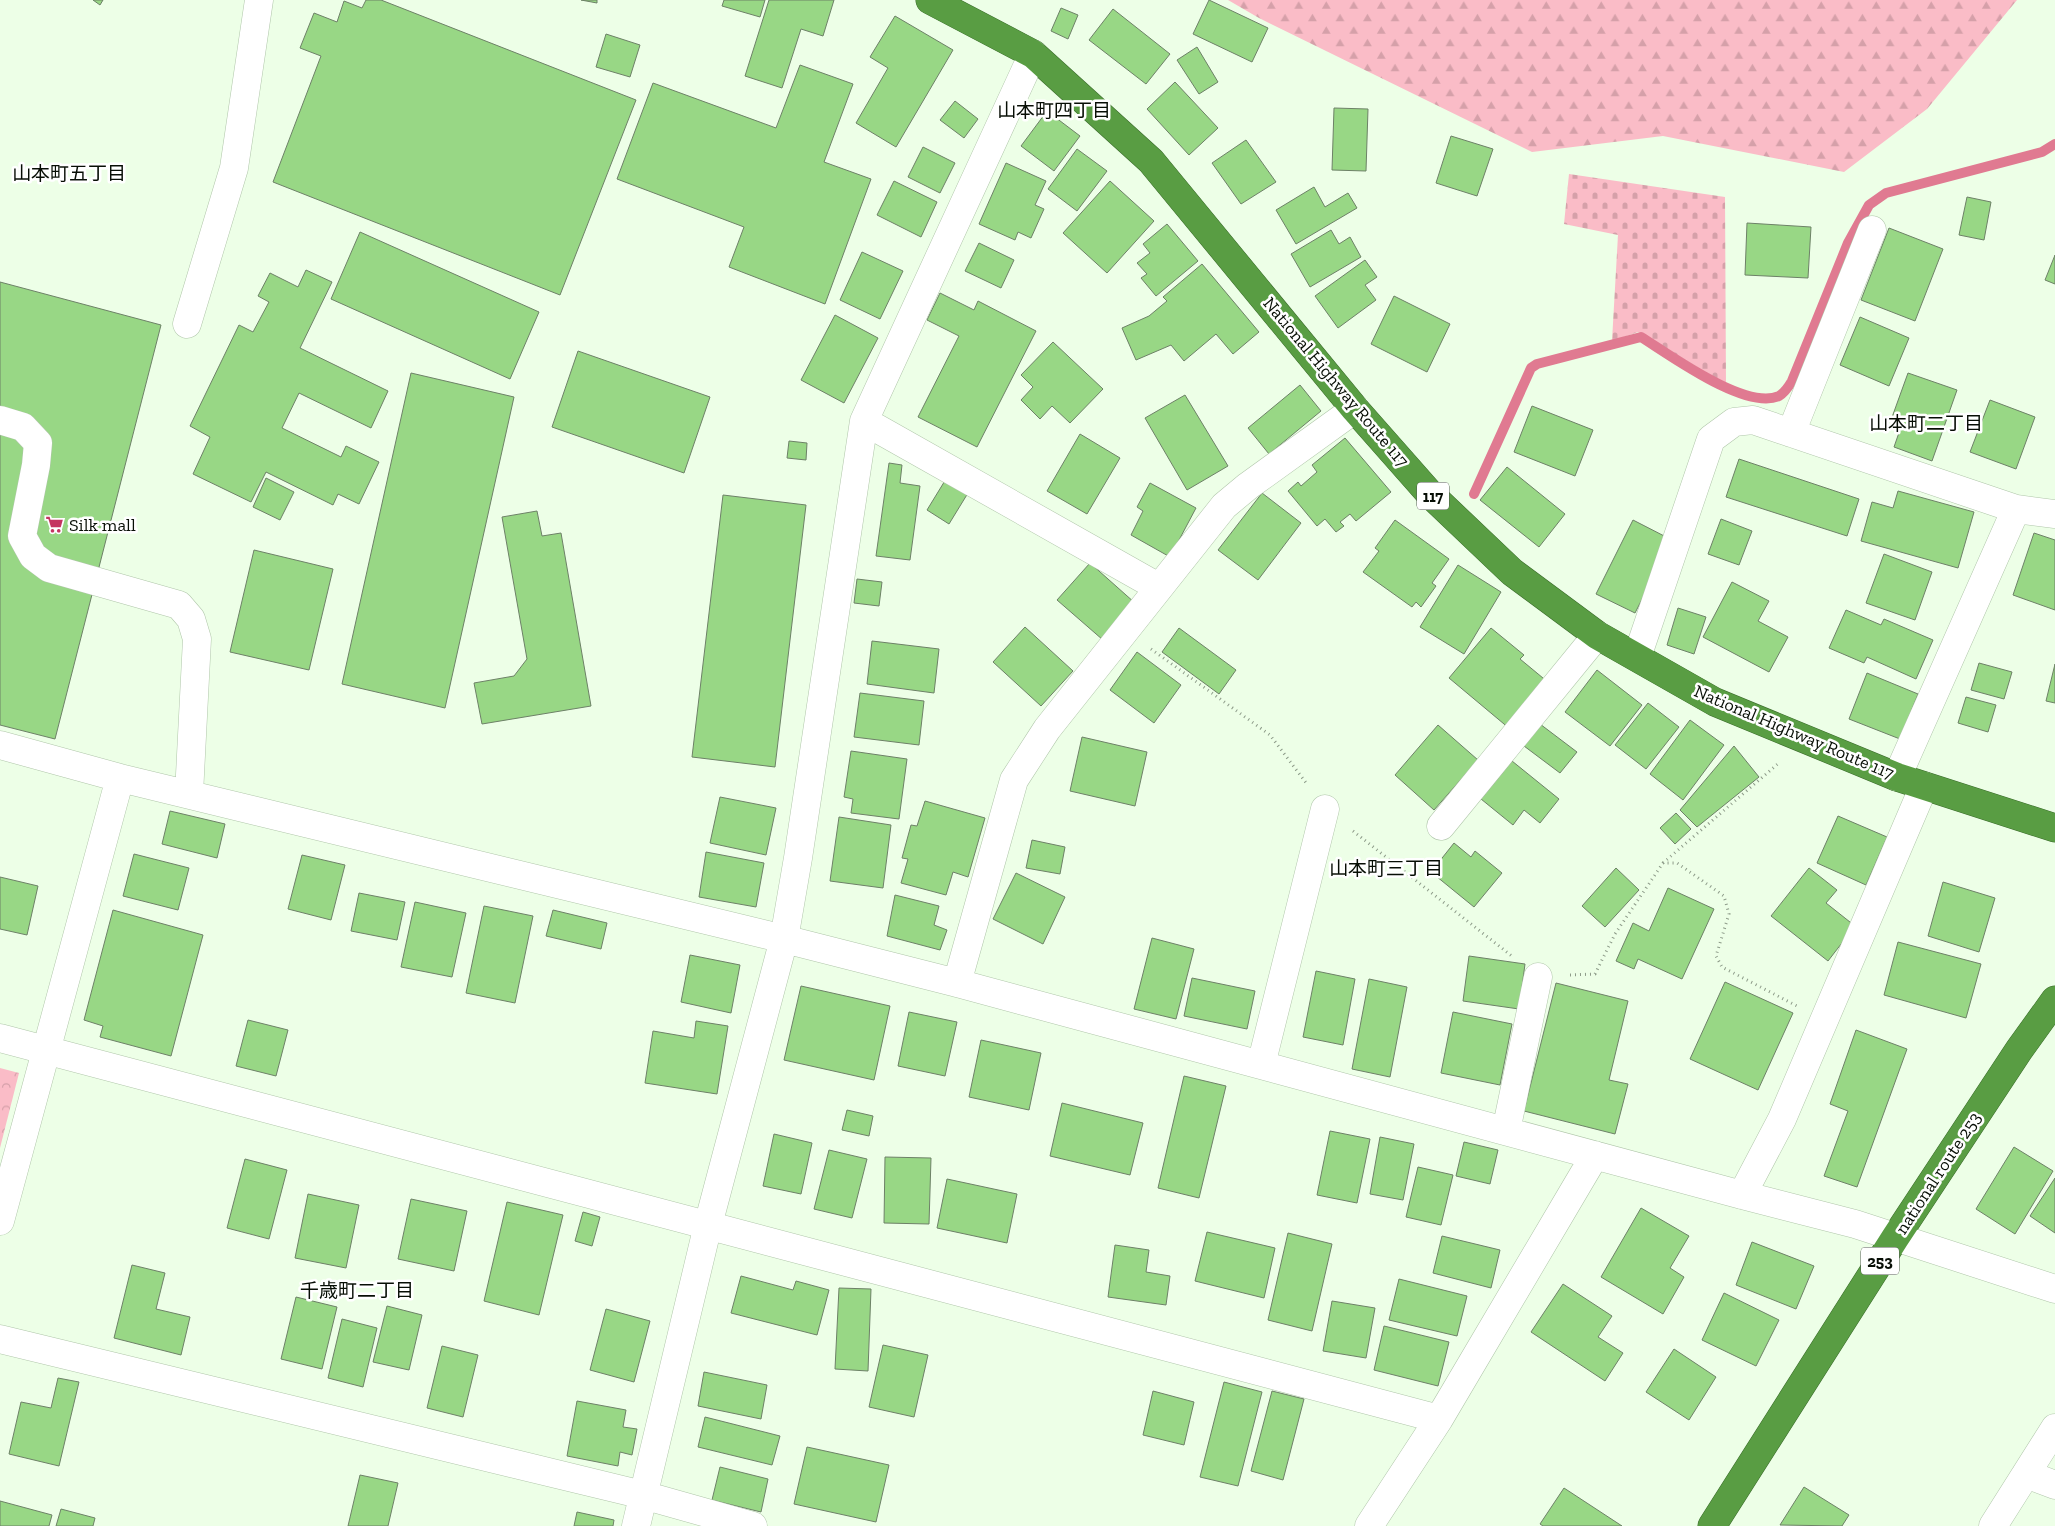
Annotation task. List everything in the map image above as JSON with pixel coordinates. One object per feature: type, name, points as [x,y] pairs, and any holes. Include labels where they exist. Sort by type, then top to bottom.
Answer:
[{"type":"highway","name":"National Highway Route 117","points":[[930,0],[1033,54],[1151,160],[1355,409],[1430,494],[1512,572],[1598,635],[1715,702],[1898,777],[2055,828]]},
{"type":"highway","name":"national route 253","points":[[1712,1526],[1895,1238],[2013,1058],[2055,1000]]},
{"type":"street","points":[[187,324],[234,168],[259,0]]},
{"type":"street","points":[[636,1526],[708,1225],[784,939],[864,421],[1033,54]]},
{"type":"street","points":[[1791,433],[1872,230]]},
{"type":"street","points":[[958,983],[1014,780],[1047,729],[1224,506],[1248,486],[1355,409]]},
{"type":"street","points":[[0,420],[23,426],[38,443],[36,465],[22,536],[33,556],[49,568],[179,605],[191,619],[197,639],[189,794]]},
{"type":"street","points":[[1637,657],[1711,439],[1734,422],[1753,420],[2016,509],[2055,514]]},
{"type":"street","points":[[864,421],[1158,587]]},
{"type":"street","points":[[1898,777],[2016,509]]},
{"type":"street","points":[[1441,826],[1598,635]]},
{"type":"street","points":[[0,744],[120,778],[958,983],[1742,1196],[1855,1224],[2055,1289]]},
{"type":"street","points":[[0,1221],[120,778]]},
{"type":"street","points":[[1742,1196],[1782,1119],[1924,786]]},
{"type":"street","points":[[1261,1065],[1326,809]]},
{"type":"street","points":[[1506,1131],[1538,977]]},
{"type":"street","points":[[0,1038],[1439,1419]]},
{"type":"street","points":[[1369,1526],[1439,1419],[1595,1155]]},
{"type":"street","points":[[0,1339],[643,1495],[753,1526]]},
{"type":"street","points":[[1993,1526],[2055,1428]]},
{"type":"street","points":[[2026,1474],[2055,1485]]},
{"type":"path","points":[[1125,630],[1270,735],[1326,809],[1538,977],[1595,974],[1615,934],[1663,863],[1807,739]]},
{"type":"path","points":[[1663,863],[1677,863],[1724,896],[1729,914],[1716,956],[1722,968],[1824,1020]]},
{"type":"green space","points":[[1228,0],[2017,0],[1927,109],[1844,172],[1663,136],[1532,152],[1259,18]]},
{"type":"green space","points":[[1569,174],[1725,197],[1726,384],[1638,332],[1612,341],[1618,235],[1564,224]]},
{"type":"green space","points":[[0,1068],[19,1073],[0,1148]]},
{"type":"building","points":[[93,0],[103,0],[100,5]]},
{"type":"building","points":[[366,0],[381,0],[636,100],[560,295],[273,182],[321,56],[300,48],[314,13],[337,22],[344,1],[362,8]]},
{"type":"building","points":[[581,0],[597,0],[597,3]]},
{"type":"building","points":[[724,0],[765,0],[760,17],[722,6]]},
{"type":"building","points":[[769,0],[834,0],[823,36],[801,29],[782,88],[745,76]]},
{"type":"building","points":[[1209,0],[1268,28],[1252,62],[1193,34]]},
{"type":"building","points":[[1061,8],[1078,15],[1068,39],[1051,31]]},
{"type":"building","points":[[1113,9],[1170,54],[1146,84],[1089,40]]},
{"type":"building","points":[[895,16],[953,50],[896,147],[856,123],[888,68],[870,57]]},
{"type":"building","points":[[606,34],[640,45],[630,77],[596,67]]},
{"type":"building","points":[[1197,47],[1218,82],[1199,94],[1177,60]]},
{"type":"building","points":[[800,65],[853,84],[824,162],[871,179],[825,304],[729,267],[744,227],[617,179],[653,83],[776,128]]},
{"type":"building","points":[[1175,82],[1218,128],[1189,155],[1147,109]]},
{"type":"building","points":[[955,101],[978,119],[964,138],[940,120]]},
{"type":"building","points":[[1334,108],[1368,109],[1366,171],[1332,170]]},
{"type":"building","points":[[1047,111],[1080,136],[1054,171],[1021,146]]},
{"type":"building","points":[[1451,136],[1493,149],[1477,196],[1436,183]]},
{"type":"building","points":[[1246,140],[1276,182],[1241,204],[1212,163]]},
{"type":"building","points":[[923,147],[955,163],[940,193],[908,177]]},
{"type":"building","points":[[1077,149],[1107,171],[1077,211],[1048,189]]},
{"type":"building","points":[[1006,163],[1046,181],[1035,205],[1044,209],[1031,238],[1018,232],[1015,240],[979,224]]},
{"type":"building","points":[[894,181],[937,202],[921,237],[877,215]]},
{"type":"building","points":[[1110,181],[1154,221],[1107,273],[1063,233]]},
{"type":"building","points":[[1314,187],[1325,207],[1348,193],[1357,208],[1296,244],[1276,210]]},
{"type":"building","points":[[1967,197],[1991,202],[1984,240],[1959,235]]},
{"type":"building","points":[[1747,223],[1811,227],[1808,278],[1745,275]]},
{"type":"building","points":[[1167,224],[1198,261],[1156,296],[1141,278],[1147,274],[1137,263],[1150,253],[1143,244]]},
{"type":"building","points":[[1889,228],[1943,249],[1915,321],[1861,300]]},
{"type":"building","points":[[1331,230],[1339,244],[1350,237],[1361,257],[1310,287],[1291,254]]},
{"type":"building","points":[[360,232],[539,312],[510,379],[331,299]]},
{"type":"building","points":[[979,243],[1014,260],[1001,288],[965,271]]},
{"type":"building","points":[[862,252],[903,271],[880,319],[840,300]]},
{"type":"building","points":[[2055,255],[2055,284],[2045,280]]},
{"type":"building","points":[[1365,260],[1377,277],[1365,285],[1376,300],[1338,328],[1315,296]]},
{"type":"building","points":[[1202,264],[1259,332],[1233,354],[1216,334],[1184,361],[1171,345],[1136,360],[1122,328],[1149,316],[1167,301],[1163,297]]},
{"type":"building","points":[[306,270],[332,282],[300,348],[388,391],[371,428],[299,393],[282,428],[341,457],[346,446],[379,462],[359,504],[338,494],[333,505],[266,472],[251,502],[193,474],[210,437],[190,426],[239,325],[253,332],[269,302],[258,296],[270,273],[298,287]]},
{"type":"building","name":"Silk mall","points":[[0,282],[161,325],[55,739],[0,725]]},
{"type":"building","points":[[940,293],[974,310],[978,301],[1036,331],[977,447],[918,417],[959,336],[927,320]]},
{"type":"building","points":[[1394,296],[1450,324],[1427,372],[1371,344]]},
{"type":"building","points":[[835,315],[878,338],[844,403],[801,380]]},
{"type":"building","points":[[1860,317],[1909,338],[1889,386],[1840,365]]},
{"type":"building","points":[[1053,342],[1103,389],[1070,423],[1052,406],[1040,419],[1021,400],[1033,387],[1021,375]]},
{"type":"building","points":[[578,351],[710,397],[684,473],[552,427]]},
{"type":"building","points":[[411,373],[514,397],[445,708],[342,684]]},
{"type":"building","points":[[1908,373],[1957,390],[1932,461],[1894,447],[1902,424],[1891,420]]},
{"type":"building","points":[[1300,385],[1321,411],[1269,454],[1248,428]]},
{"type":"building","points":[[1185,395],[1228,466],[1187,490],[1145,418]]},
{"type":"building","points":[[1990,400],[2035,417],[2016,469],[1970,452]]},
{"type":"building","points":[[1532,406],[1593,430],[1575,476],[1514,452]]},
{"type":"building","points":[[1080,434],[1120,458],[1087,514],[1047,491]]},
{"type":"building","points":[[1345,438],[1391,492],[1356,521],[1350,514],[1340,522],[1344,526],[1336,532],[1325,519],[1317,526],[1288,491],[1298,482],[1301,486],[1317,472],[1312,465]]},
{"type":"building","points":[[789,441],[807,443],[806,460],[787,458]]},
{"type":"building","points":[[1739,459],[1859,499],[1847,536],[1726,497]]},
{"type":"building","points":[[889,463],[902,465],[900,483],[920,486],[910,560],[876,556]]},
{"type":"building","points":[[1507,467],[1565,514],[1539,547],[1480,500]]},
{"type":"building","points":[[266,478],[294,492],[280,520],[253,507]]},
{"type":"building","points":[[946,479],[968,493],[949,524],[927,510]]},
{"type":"building","points":[[1150,483],[1196,508],[1170,557],[1131,535],[1143,511],[1137,507]]},
{"type":"building","points":[[1898,491],[1974,512],[1958,568],[1861,541],[1872,502],[1893,508]]},
{"type":"building","points":[[1262,493],[1301,523],[1258,580],[1218,550]]},
{"type":"building","points":[[723,495],[806,505],[775,767],[692,757]]},
{"type":"building","points":[[537,511],[542,536],[561,533],[591,706],[482,724],[474,683],[514,676],[527,659],[502,517]]},
{"type":"building","points":[[1721,519],[1752,531],[1739,565],[1708,554]]},
{"type":"building","points":[[1395,520],[1449,559],[1432,583],[1436,586],[1421,607],[1416,602],[1412,607],[1363,572],[1379,551],[1375,548]]},
{"type":"building","points":[[1633,520],[1672,540],[1635,613],[1596,594]]},
{"type":"building","points":[[2034,533],[2055,540],[2055,610],[2013,595]]},
{"type":"building","points":[[254,550],[333,569],[309,670],[230,652]]},
{"type":"building","points":[[1884,554],[1932,572],[1915,620],[1866,603]]},
{"type":"building","points":[[1090,563],[1135,603],[1103,640],[1057,600]]},
{"type":"building","points":[[1458,565],[1501,592],[1464,654],[1420,627]]},
{"type":"building","points":[[857,579],[882,582],[879,606],[854,603]]},
{"type":"building","points":[[1732,582],[1769,601],[1758,621],[1788,637],[1769,672],[1703,637]]},
{"type":"building","points":[[1678,608],[1706,617],[1694,654],[1667,645]]},
{"type":"building","points":[[1846,610],[1881,625],[1884,619],[1933,640],[1916,679],[1867,657],[1864,663],[1829,648]]},
{"type":"building","points":[[1025,627],[1073,671],[1041,706],[993,662]]},
{"type":"building","points":[[1179,628],[1236,670],[1219,694],[1162,652]]},
{"type":"building","points":[[1491,628],[1524,655],[1520,659],[1549,683],[1510,729],[1449,678]]},
{"type":"building","points":[[872,641],[939,649],[934,693],[867,684]]},
{"type":"building","points":[[1137,652],[1181,685],[1154,723],[1110,690]]},
{"type":"building","points":[[1979,663],[2012,672],[2004,699],[1971,690]]},
{"type":"building","points":[[2055,664],[2055,703],[2046,701]]},
{"type":"building","points":[[1597,670],[1642,705],[1610,746],[1565,712]]},
{"type":"building","points":[[1867,673],[1918,694],[1900,739],[1849,719]]},
{"type":"building","points":[[860,693],[924,701],[919,745],[854,737]]},
{"type":"building","points":[[1966,697],[1996,705],[1988,732],[1958,723]]},
{"type":"building","points":[[1648,703],[1679,727],[1646,769],[1615,745]]},
{"type":"building","points":[[1690,720],[1724,745],[1683,800],[1650,774]]},
{"type":"building","points":[[1540,724],[1577,752],[1560,773],[1524,746]]},
{"type":"building","points":[[1438,725],[1478,760],[1434,810],[1395,775]]},
{"type":"building","points":[[1082,737],[1147,752],[1135,806],[1070,791]]},
{"type":"building","points":[[1734,746],[1759,777],[1697,827],[1680,810]]},
{"type":"building","points":[[851,751],[907,759],[899,819],[851,813],[853,799],[844,797]]},
{"type":"building","points":[[1512,761],[1559,799],[1540,823],[1524,810],[1513,825],[1481,799]]},
{"type":"building","points":[[720,797],[776,808],[766,855],[710,843]]},
{"type":"building","points":[[925,801],[985,818],[968,877],[953,872],[946,895],[901,883],[908,859],[902,858],[911,825],[917,826]]},
{"type":"building","points":[[170,811],[225,824],[217,858],[162,844]]},
{"type":"building","points":[[1676,813],[1691,829],[1675,844],[1660,828]]},
{"type":"building","points":[[1838,816],[1887,837],[1866,885],[1817,863]]},
{"type":"building","points":[[839,817],[891,825],[883,888],[830,881]]},
{"type":"building","points":[[1032,840],[1065,847],[1060,874],[1026,868]]},
{"type":"building","points":[[1454,843],[1471,857],[1475,851],[1502,873],[1474,907],[1431,872]]},
{"type":"building","points":[[706,852],[764,863],[756,907],[699,897]]},
{"type":"building","points":[[134,854],[189,868],[178,910],[123,896]]},
{"type":"building","points":[[302,855],[345,865],[331,920],[288,909]]},
{"type":"building","points":[[1616,868],[1639,890],[1605,927],[1582,906]]},
{"type":"building","points":[[1809,868],[1837,890],[1826,903],[1855,926],[1828,961],[1771,916]]},
{"type":"building","points":[[1016,873],[1065,897],[1043,944],[993,919]]},
{"type":"building","points":[[0,877],[38,886],[27,935],[0,929]]},
{"type":"building","points":[[1943,882],[1995,898],[1979,952],[1928,936]]},
{"type":"building","points":[[1668,888],[1714,909],[1682,979],[1638,959],[1634,969],[1616,961],[1633,923],[1649,931]]},
{"type":"building","points":[[359,893],[405,902],[397,940],[351,931]]},
{"type":"building","points":[[895,895],[939,906],[934,925],[947,930],[940,950],[887,936]]},
{"type":"building","points":[[415,902],[466,913],[452,977],[401,967]]},
{"type":"building","points":[[484,906],[533,916],[515,1003],[466,993]]},
{"type":"building","points":[[113,910],[203,935],[171,1056],[100,1037],[103,1026],[84,1020]]},
{"type":"building","points":[[553,910],[607,923],[601,949],[546,936]]},
{"type":"building","points":[[1152,938],[1194,949],[1176,1019],[1134,1009]]},
{"type":"building","points":[[1898,942],[1981,964],[1966,1018],[1884,995]]},
{"type":"building","points":[[690,955],[740,965],[731,1013],[681,1002]]},
{"type":"building","points":[[1469,956],[1525,964],[1519,1009],[1463,1001]]},
{"type":"building","points":[[1316,971],[1355,979],[1343,1045],[1303,1037]]},
{"type":"building","points":[[1192,978],[1255,991],[1247,1029],[1184,1016]]},
{"type":"building","points":[[1369,979],[1407,987],[1390,1077],[1352,1069]]},
{"type":"building","points":[[1725,982],[1793,1013],[1758,1090],[1690,1059]]},
{"type":"building","points":[[1556,983],[1628,1001],[1609,1080],[1628,1084],[1615,1134],[1524,1111]]},
{"type":"building","points":[[801,986],[890,1006],[874,1080],[784,1060]]},
{"type":"building","points":[[909,1012],[957,1022],[945,1076],[898,1066]]},
{"type":"building","points":[[1453,1012],[1512,1024],[1500,1085],[1441,1073]]},
{"type":"building","points":[[248,1020],[288,1030],[276,1076],[236,1066]]},
{"type":"building","points":[[696,1021],[728,1026],[717,1094],[645,1083],[653,1031],[694,1038]]},
{"type":"building","points":[[1856,1030],[1907,1049],[1857,1187],[1824,1176],[1848,1111],[1830,1104]]},
{"type":"building","points":[[981,1040],[1041,1053],[1029,1110],[969,1097]]},
{"type":"building","points":[[1184,1076],[1226,1086],[1199,1198],[1158,1188]]},
{"type":"building","points":[[1062,1103],[1143,1123],[1130,1175],[1050,1156]]},
{"type":"building","points":[[847,1110],[873,1116],[869,1136],[842,1130]]},
{"type":"building","points":[[1330,1131],[1370,1139],[1357,1203],[1317,1195]]},
{"type":"building","points":[[774,1134],[812,1143],[801,1194],[763,1186]]},
{"type":"building","points":[[1380,1137],[1414,1144],[1403,1200],[1370,1194]]},
{"type":"building","points":[[1464,1142],[1498,1150],[1490,1184],[1456,1176]]},
{"type":"building","points":[[2014,1147],[2053,1171],[2015,1234],[1976,1209]]},
{"type":"building","points":[[829,1150],[867,1159],[852,1218],[814,1209]]},
{"type":"building","points":[[885,1157],[931,1158],[929,1224],[884,1223]]},
{"type":"building","points":[[245,1159],[287,1170],[269,1239],[227,1228]]},
{"type":"building","points":[[1418,1167],[1453,1175],[1441,1225],[1406,1217]]},
{"type":"building","points":[[2055,1178],[2055,1233],[2030,1216]]},
{"type":"building","points":[[947,1179],[1017,1194],[1007,1243],[937,1228]]},
{"type":"building","points":[[308,1194],[359,1205],[346,1268],[295,1258]]},
{"type":"building","points":[[411,1199],[467,1211],[454,1271],[398,1259]]},
{"type":"building","points":[[507,1202],[563,1215],[539,1315],[484,1301]]},
{"type":"building","points":[[1641,1208],[1689,1236],[1670,1268],[1684,1277],[1663,1314],[1601,1277]]},
{"type":"building","points":[[583,1212],[600,1217],[592,1246],[575,1241]]},
{"type":"building","points":[[1207,1232],[1275,1248],[1264,1298],[1195,1281]]},
{"type":"building","points":[[1288,1233],[1332,1244],[1312,1331],[1268,1320]]},
{"type":"building","points":[[1442,1236],[1500,1250],[1491,1288],[1433,1273]]},
{"type":"building","points":[[1752,1242],[1814,1266],[1796,1309],[1736,1285]]},
{"type":"building","points":[[1115,1245],[1149,1250],[1146,1272],[1170,1276],[1166,1305],[1108,1297]]},
{"type":"building","points":[[132,1265],[165,1273],[156,1309],[190,1317],[181,1355],[114,1338]]},
{"type":"building","points":[[741,1276],[793,1290],[796,1281],[829,1290],[817,1335],[731,1313]]},
{"type":"building","points":[[1399,1279],[1467,1296],[1457,1336],[1389,1320]]},
{"type":"building","points":[[1563,1284],[1612,1316],[1598,1337],[1623,1353],[1605,1381],[1531,1332]]},
{"type":"building","points":[[839,1288],[871,1289],[868,1371],[835,1369]]},
{"type":"building","points":[[1724,1293],[1779,1320],[1756,1366],[1702,1340]]},
{"type":"building","points":[[296,1297],[337,1307],[322,1369],[281,1359]]},
{"type":"building","points":[[1332,1301],[1375,1308],[1366,1358],[1323,1351]]},
{"type":"building","points":[[387,1306],[422,1315],[409,1370],[373,1362]]},
{"type":"building","points":[[606,1309],[650,1321],[634,1382],[590,1370]]},
{"type":"building","points":[[342,1319],[377,1328],[363,1387],[328,1378]]},
{"type":"building","points":[[1384,1326],[1449,1342],[1438,1386],[1374,1370]]},
{"type":"building","points":[[883,1345],[928,1355],[914,1417],[869,1407]]},
{"type":"building","points":[[442,1346],[478,1355],[463,1417],[427,1408]]},
{"type":"building","points":[[1674,1349],[1716,1377],[1689,1420],[1646,1392]]},
{"type":"building","points":[[704,1372],[767,1385],[761,1419],[698,1406]]},
{"type":"building","points":[[58,1378],[79,1382],[59,1466],[9,1454],[21,1402],[51,1408]]},
{"type":"building","points":[[1224,1382],[1262,1392],[1238,1486],[1200,1477]]},
{"type":"building","points":[[1153,1391],[1194,1402],[1184,1445],[1143,1435]]},
{"type":"building","points":[[1272,1391],[1304,1399],[1283,1480],[1251,1471]]},
{"type":"building","points":[[577,1401],[626,1410],[623,1427],[637,1429],[632,1455],[620,1452],[618,1466],[567,1456]]},
{"type":"building","points":[[705,1417],[780,1436],[772,1465],[698,1447]]},
{"type":"building","points":[[807,1447],[889,1465],[876,1522],[794,1504]]},
{"type":"building","points":[[720,1467],[768,1479],[761,1512],[712,1500]]},
{"type":"building","points":[[360,1475],[398,1483],[388,1526],[348,1526]]},
{"type":"building","points":[[1804,1487],[1849,1515],[1842,1526],[1780,1525]]},
{"type":"building","points":[[1564,1488],[1622,1526],[1543,1526],[1540,1524]]},
{"type":"building","points":[[0,1501],[52,1515],[49,1526],[0,1526]]},
{"type":"building","points":[[61,1509],[95,1518],[93,1526],[56,1526]]},
{"type":"building","points":[[577,1512],[614,1520],[613,1526],[574,1526]]},
{"type":"waterway","points":[[1474,494],[1531,368],[1537,364],[1641,337],[1689,368],[1728,389],[1748,396],[1765,399],[1779,396],[1792,381],[1848,243],[1869,205],[1886,193],[2042,152],[2055,144]]},
{"type":"place","name":"Silk mall","points":[[55,525]]},
{"type":"district","name":"山本町四丁目","points":[[1054,110]]},
{"type":"district","name":"山本町五丁目","points":[[69,173]]},
{"type":"district","name":"山本町二丁目","points":[[1926,423]]},
{"type":"district","name":"山本町三丁目","points":[[1386,868]]},
{"type":"district","name":"千歳町二丁目","points":[[357,1290]]}]
